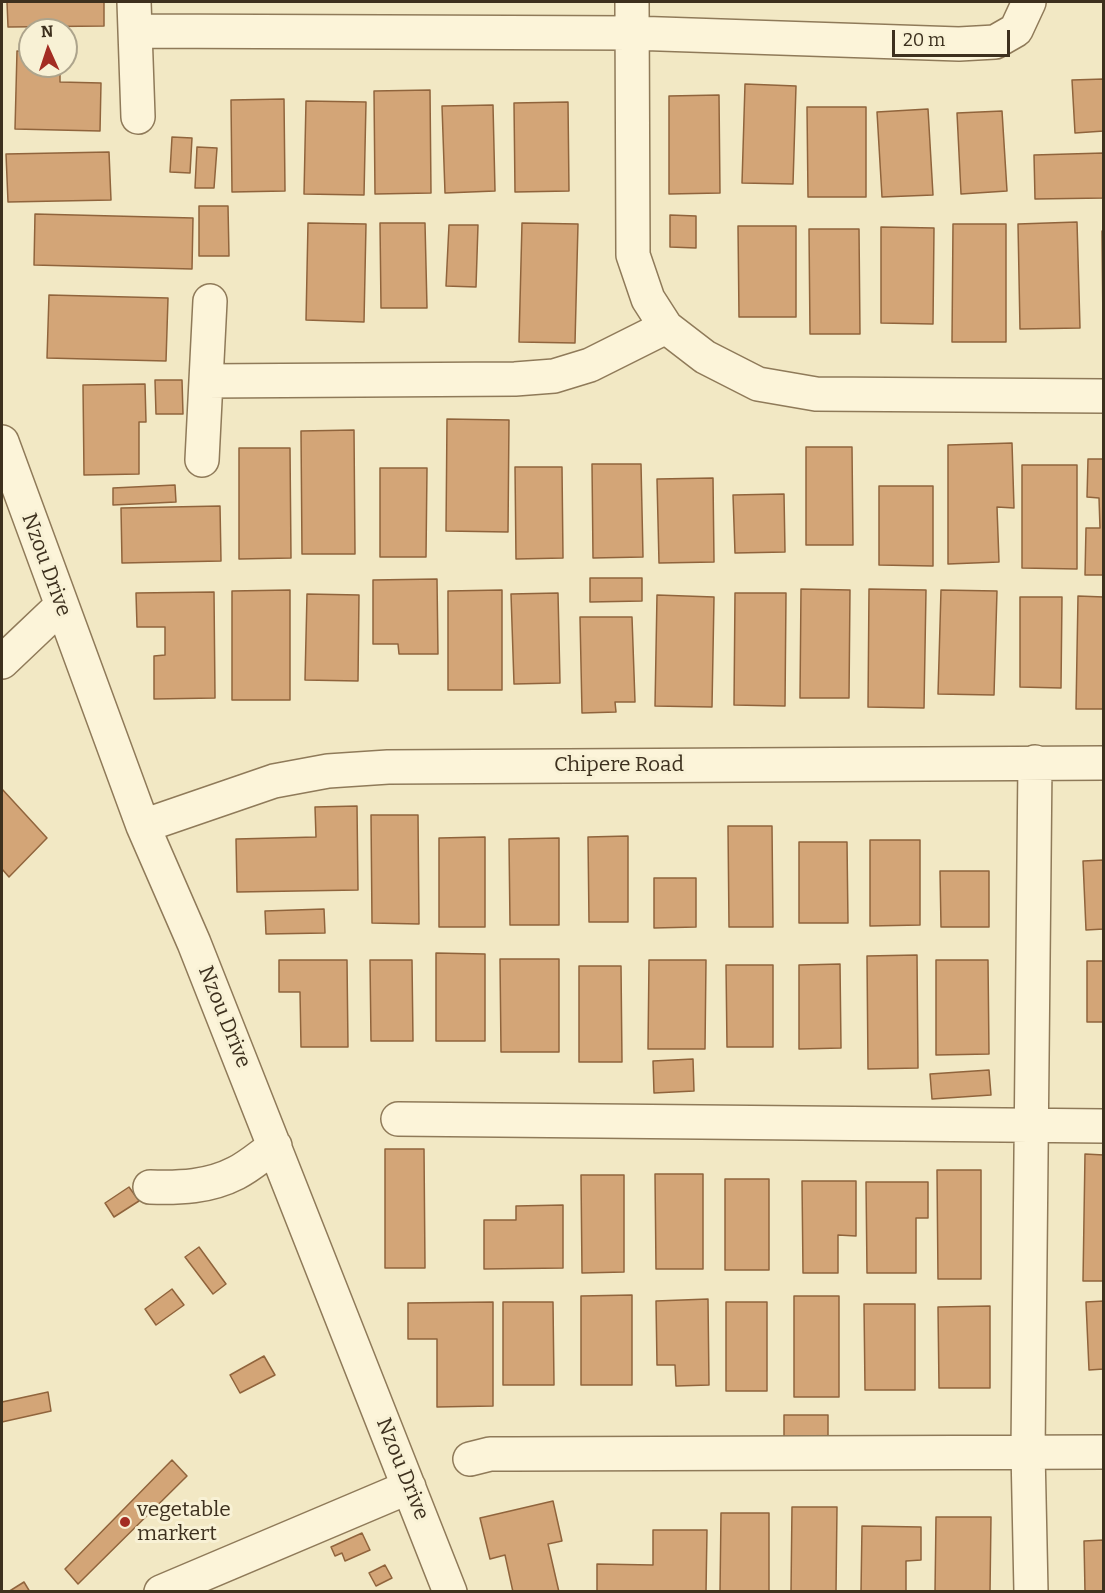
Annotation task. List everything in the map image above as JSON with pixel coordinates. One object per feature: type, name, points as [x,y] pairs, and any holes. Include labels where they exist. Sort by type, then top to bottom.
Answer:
[{"type":"street","points":[[138,117],[135,16],[632,17],[959,44],[995,42],[1016,30],[1029,2]]},
{"type":"street","points":[[632,17],[633,255],[648,299],[666,327],[705,357],[758,384],[816,394],[1104,396]]},
{"type":"street","points":[[202,460],[210,301]]},
{"type":"street","points":[[206,381],[515,379],[554,376],[590,365],[666,327]]},
{"type":"street","name":"Nzou Drive","points":[[2,442],[143,826],[194,943],[450,1592]]},
{"type":"street","points":[[2,662],[61,606]]},
{"type":"street","points":[[1031,1592],[1028,1451],[1035,762]]},
{"type":"street","name":"Chipere Road","points":[[143,826],[274,781],[328,771],[376,768],[1104,763]]},
{"type":"street","points":[[398,1119],[1104,1126]]},
{"type":"street","points":[[150,1187],[184,1188],[212,1183],[238,1172],[274,1146]]},
{"type":"street","points":[[470,1460],[490,1454],[1104,1452]]},
{"type":"street","points":[[161,1592],[409,1487]]},
{"type":"building","points":[[7,2],[104,2],[104,26],[78,26],[78,18],[18,18],[18,27],[8,27]]},
{"type":"building","points":[[17,51],[18,78],[60,78],[60,82],[101,83],[100,131],[15,129]]},
{"type":"building","points":[[1104,79],[1104,131],[1075,133],[1072,80]]},
{"type":"building","points":[[745,84],[796,86],[793,184],[742,183]]},
{"type":"building","points":[[430,90],[431,193],[375,194],[374,91]]},
{"type":"building","points":[[719,95],[720,193],[669,194],[669,96]]},
{"type":"building","points":[[284,99],[285,191],[232,192],[231,100]]},
{"type":"building","points":[[306,101],[366,102],[364,195],[304,194]]},
{"type":"building","points":[[568,102],[569,191],[515,192],[514,103]]},
{"type":"building","points":[[493,105],[495,191],[445,193],[442,106]]},
{"type":"building","points":[[807,107],[866,107],[866,197],[808,197]]},
{"type":"building","points":[[928,109],[933,195],[882,197],[877,112]]},
{"type":"building","points":[[1002,111],[1007,191],[961,194],[957,113]]},
{"type":"building","points":[[172,137],[192,138],[190,173],[170,172]]},
{"type":"building","points":[[197,147],[217,148],[214,188],[195,188]]},
{"type":"building","points":[[109,152],[111,200],[8,202],[6,154]]},
{"type":"building","points":[[1104,153],[1104,198],[1035,199],[1034,155]]},
{"type":"building","points":[[199,206],[228,206],[229,256],[199,256]]},
{"type":"building","points":[[35,214],[193,218],[192,269],[34,265]]},
{"type":"building","points":[[670,215],[696,216],[696,248],[670,247]]},
{"type":"building","points":[[1077,222],[1080,328],[1020,329],[1018,224]]},
{"type":"building","points":[[308,223],[366,224],[364,322],[306,320]]},
{"type":"building","points":[[380,223],[425,223],[427,308],[381,308]]},
{"type":"building","points":[[522,223],[578,224],[575,343],[519,342]]},
{"type":"building","points":[[953,224],[1006,224],[1006,342],[952,342]]},
{"type":"building","points":[[449,225],[478,225],[476,287],[446,286]]},
{"type":"building","points":[[738,226],[796,226],[796,317],[739,317]]},
{"type":"building","points":[[881,227],[934,228],[933,324],[881,323]]},
{"type":"building","points":[[809,229],[859,229],[860,334],[810,334]]},
{"type":"building","points":[[1102,231],[1104,231],[1104,327],[1103,327]]},
{"type":"building","points":[[49,295],[168,298],[166,361],[47,358]]},
{"type":"building","points":[[155,380],[182,380],[183,414],[156,414]]},
{"type":"building","points":[[145,384],[146,422],[139,422],[139,474],[84,475],[83,385]]},
{"type":"building","points":[[447,419],[509,420],[508,532],[446,531]]},
{"type":"building","points":[[354,430],[355,554],[302,554],[301,431]]},
{"type":"building","points":[[1012,443],[1014,508],[997,507],[999,562],[948,564],[948,445]]},
{"type":"building","points":[[806,447],[852,447],[853,545],[806,545]]},
{"type":"building","points":[[239,448],[290,448],[291,558],[239,559]]},
{"type":"building","points":[[1088,459],[1104,459],[1104,575],[1085,575],[1086,528],[1100,528],[1099,498],[1087,497]]},
{"type":"building","points":[[592,464],[641,464],[643,557],[593,558]]},
{"type":"building","points":[[1022,465],[1077,465],[1077,569],[1022,568]]},
{"type":"building","points":[[515,467],[562,467],[563,558],[516,559]]},
{"type":"building","points":[[380,468],[427,468],[426,557],[380,557]]},
{"type":"building","points":[[713,478],[714,562],[659,563],[657,479]]},
{"type":"building","points":[[175,485],[176,502],[113,505],[113,488]]},
{"type":"building","points":[[879,486],[933,486],[933,566],[879,565]]},
{"type":"building","points":[[784,494],[785,552],[735,553],[733,495]]},
{"type":"building","points":[[220,506],[221,561],[122,563],[121,508]]},
{"type":"building","points":[[590,578],[642,578],[642,601],[590,602]]},
{"type":"building","points":[[437,579],[438,654],[399,654],[398,644],[373,644],[373,580]]},
{"type":"building","points":[[801,589],[850,590],[849,698],[800,698]]},
{"type":"building","points":[[869,589],[926,590],[924,708],[868,707]]},
{"type":"building","points":[[290,590],[290,700],[232,700],[232,591]]},
{"type":"building","points":[[502,590],[502,690],[448,690],[448,591]]},
{"type":"building","points":[[941,590],[997,591],[994,695],[938,694]]},
{"type":"building","points":[[214,592],[215,698],[154,699],[154,656],[165,655],[165,627],[137,627],[136,593]]},
{"type":"building","points":[[558,593],[560,683],[514,684],[511,594]]},
{"type":"building","points":[[735,593],[786,593],[785,706],[734,705]]},
{"type":"building","points":[[307,594],[359,595],[358,681],[305,680]]},
{"type":"building","points":[[657,595],[714,597],[712,707],[655,706]]},
{"type":"building","points":[[1078,596],[1104,597],[1104,709],[1076,709]]},
{"type":"building","points":[[1020,597],[1062,597],[1061,688],[1020,687]]},
{"type":"building","points":[[580,617],[632,617],[635,702],[615,702],[616,712],[582,713]]},
{"type":"building","points":[[2,789],[47,838],[9,877],[2,869]]},
{"type":"building","points":[[357,806],[358,890],[237,892],[236,839],[316,837],[315,807]]},
{"type":"building","points":[[371,815],[418,815],[419,924],[372,923]]},
{"type":"building","points":[[728,826],[772,826],[773,927],[729,927]]},
{"type":"building","points":[[628,836],[628,922],[589,922],[588,837]]},
{"type":"building","points":[[485,837],[485,927],[439,927],[439,838]]},
{"type":"building","points":[[559,838],[559,925],[510,925],[509,839]]},
{"type":"building","points":[[870,840],[920,840],[920,925],[870,926]]},
{"type":"building","points":[[799,842],[847,842],[848,923],[799,923]]},
{"type":"building","points":[[1104,860],[1104,929],[1086,930],[1083,861]]},
{"type":"building","points":[[940,871],[989,871],[989,927],[941,927]]},
{"type":"building","points":[[654,878],[696,878],[696,927],[654,928]]},
{"type":"building","points":[[324,909],[325,933],[266,934],[265,911]]},
{"type":"building","points":[[436,953],[485,954],[485,1041],[436,1041]]},
{"type":"building","points":[[917,955],[918,1068],[868,1069],[867,956]]},
{"type":"building","points":[[500,959],[559,959],[559,1052],[501,1052]]},
{"type":"building","points":[[279,960],[347,960],[348,1047],[301,1047],[300,992],[279,992]]},
{"type":"building","points":[[370,960],[412,960],[413,1041],[371,1041]]},
{"type":"building","points":[[649,960],[706,960],[705,1049],[648,1049]]},
{"type":"building","points":[[936,960],[988,960],[989,1054],[936,1055]]},
{"type":"building","points":[[1087,961],[1104,961],[1104,1022],[1087,1022]]},
{"type":"building","points":[[840,964],[841,1048],[799,1049],[799,965]]},
{"type":"building","points":[[726,965],[773,965],[773,1047],[727,1047]]},
{"type":"building","points":[[579,966],[621,966],[622,1062],[579,1062]]},
{"type":"building","points":[[693,1059],[694,1091],[654,1093],[653,1061]]},
{"type":"building","points":[[989,1070],[991,1095],[932,1099],[930,1074]]},
{"type":"building","points":[[385,1149],[424,1149],[425,1268],[385,1268]]},
{"type":"building","points":[[1085,1154],[1104,1155],[1104,1281],[1083,1281]]},
{"type":"building","points":[[937,1170],[981,1170],[981,1279],[938,1279]]},
{"type":"building","points":[[655,1174],[703,1174],[703,1269],[656,1269]]},
{"type":"building","points":[[581,1175],[624,1175],[624,1272],[582,1273]]},
{"type":"building","points":[[725,1179],[769,1179],[769,1270],[725,1270]]},
{"type":"building","points":[[802,1181],[856,1181],[856,1236],[838,1235],[838,1273],[803,1273]]},
{"type":"building","points":[[866,1182],[928,1182],[928,1218],[916,1218],[916,1273],[867,1273]]},
{"type":"building","points":[[129,1187],[139,1201],[114,1217],[105,1203]]},
{"type":"building","points":[[563,1205],[563,1268],[484,1269],[484,1220],[516,1220],[516,1206]]},
{"type":"building","points":[[199,1247],[226,1284],[213,1294],[185,1257]]},
{"type":"building","points":[[172,1289],[184,1305],[156,1325],[145,1309]]},
{"type":"building","points":[[632,1295],[632,1385],[581,1385],[581,1296]]},
{"type":"building","points":[[794,1296],[839,1296],[839,1397],[794,1397]]},
{"type":"building","points":[[708,1299],[709,1385],[676,1386],[675,1365],[657,1365],[656,1301]]},
{"type":"building","points":[[1104,1301],[1104,1369],[1089,1370],[1086,1302]]},
{"type":"building","points":[[493,1302],[493,1406],[437,1407],[437,1339],[408,1339],[408,1303]]},
{"type":"building","points":[[503,1302],[553,1302],[554,1385],[503,1385]]},
{"type":"building","points":[[726,1302],[767,1302],[767,1391],[726,1391]]},
{"type":"building","points":[[864,1304],[915,1304],[915,1390],[865,1390]]},
{"type":"building","points":[[990,1306],[990,1388],[939,1388],[938,1307]]},
{"type":"building","points":[[264,1356],[275,1375],[240,1393],[230,1375]]},
{"type":"building","points":[[48,1392],[51,1411],[2,1422],[2,1402]]},
{"type":"building","points":[[784,1415],[828,1415],[828,1439],[784,1440]]},
{"type":"building","name":"vegetable markert","points":[[172,1460],[187,1476],[78,1584],[65,1569]]},
{"type":"building","points":[[553,1501],[562,1541],[548,1544],[559,1592],[513,1592],[505,1555],[490,1559],[480,1518]]},
{"type":"building","points":[[792,1507],[837,1507],[836,1592],[791,1592]]},
{"type":"building","points":[[721,1513],[769,1513],[769,1592],[720,1592]]},
{"type":"building","points":[[936,1517],[991,1517],[990,1592],[935,1592]]},
{"type":"building","points":[[862,1526],[921,1527],[921,1560],[906,1561],[906,1592],[861,1592]]},
{"type":"building","points":[[653,1530],[707,1530],[706,1592],[597,1592],[597,1564],[653,1565]]},
{"type":"building","points":[[362,1533],[370,1550],[345,1561],[342,1553],[335,1556],[331,1547]]},
{"type":"building","points":[[1104,1540],[1104,1592],[1085,1592],[1084,1541]]},
{"type":"building","points":[[385,1565],[392,1578],[376,1586],[369,1573]]},
{"type":"building","points":[[24,1582],[30,1592],[8,1592]]},
{"type":"place","name":"vegetable markert","points":[[125,1522]]}]
